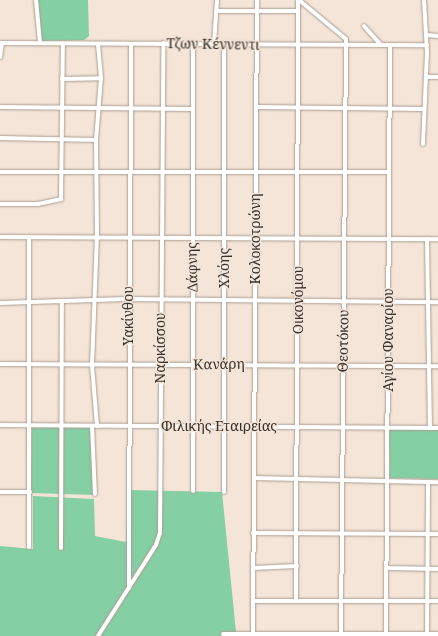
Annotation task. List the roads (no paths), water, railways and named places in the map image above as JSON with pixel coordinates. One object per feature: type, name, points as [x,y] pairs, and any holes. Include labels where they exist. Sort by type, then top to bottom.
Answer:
[{"type":"street","points":[[36,0],[40,43]]},
{"type":"street","points":[[214,44],[217,0]]},
{"type":"street","name":"Κολοκοτρώνη","points":[[253,633],[256,363],[255,173],[257,0]]},
{"type":"street","points":[[299,0],[345,37],[347,45]]},
{"type":"street","name":"Οικονόμου","points":[[296,601],[300,108],[299,0]]},
{"type":"street","points":[[423,144],[423,109],[428,35],[424,0]]},
{"type":"street","points":[[216,11],[298,11]]},
{"type":"street","points":[[364,26],[381,45]]},
{"type":"street","points":[[428,35],[438,36]]},
{"type":"street","points":[[0,57],[1,43]]},
{"type":"street","name":"Τζων Κέννεντι","points":[[1,43],[98,45],[162,43],[256,45],[427,45]]},
{"type":"street","name":"Ναρκίσσου","points":[[98,636],[129,588],[160,533],[160,173],[162,43]]},
{"type":"street","name":"Δάφνης","points":[[193,43],[191,237],[193,300],[193,491]]},
{"type":"street","points":[[0,204],[60,200],[63,44]]},
{"type":"street","name":"Υακίνθου","points":[[129,588],[128,108],[131,44]]},
{"type":"street","name":"Χλόης","points":[[224,44],[224,492]]},
{"type":"street","points":[[95,494],[92,365],[97,236],[96,140],[97,109],[101,78],[98,45]]},
{"type":"street","name":"Θεοτόκου","points":[[342,635],[342,428],[347,45]]},
{"type":"street","name":"Αγίου Φαναρίου","points":[[386,635],[387,302],[389,238],[390,45]]},
{"type":"street","points":[[426,77],[438,77]]},
{"type":"street","points":[[62,78],[101,78]]},
{"type":"street","points":[[256,107],[346,110],[423,109]]},
{"type":"street","points":[[0,108],[192,109]]},
{"type":"street","points":[[0,138],[96,140]]},
{"type":"street","points":[[0,172],[389,172]]},
{"type":"street","points":[[0,237],[160,236],[224,238],[256,236],[298,238],[438,238]]},
{"type":"street","points":[[29,237],[29,547]]},
{"type":"street","points":[[427,239],[430,302],[430,428]]},
{"type":"street","points":[[0,303],[128,299],[438,302]]},
{"type":"street","points":[[62,301],[60,425],[62,548]]},
{"type":"street","name":"Κανάρη","points":[[0,364],[128,366],[160,364],[256,363],[438,366]]},
{"type":"street","name":"Φιλικής Εταιρείας","points":[[0,425],[438,428]]},
{"type":"street","points":[[255,478],[343,478],[438,482]]},
{"type":"street","points":[[427,635],[428,482]]},
{"type":"street","points":[[0,492],[30,492]]},
{"type":"street","points":[[254,533],[438,534]]},
{"type":"street","points":[[253,568],[297,566]]},
{"type":"street","points":[[386,568],[427,570],[438,569]]},
{"type":"street","points":[[253,601],[438,601]]},
{"type":"street","points":[[223,634],[438,634]]}]
